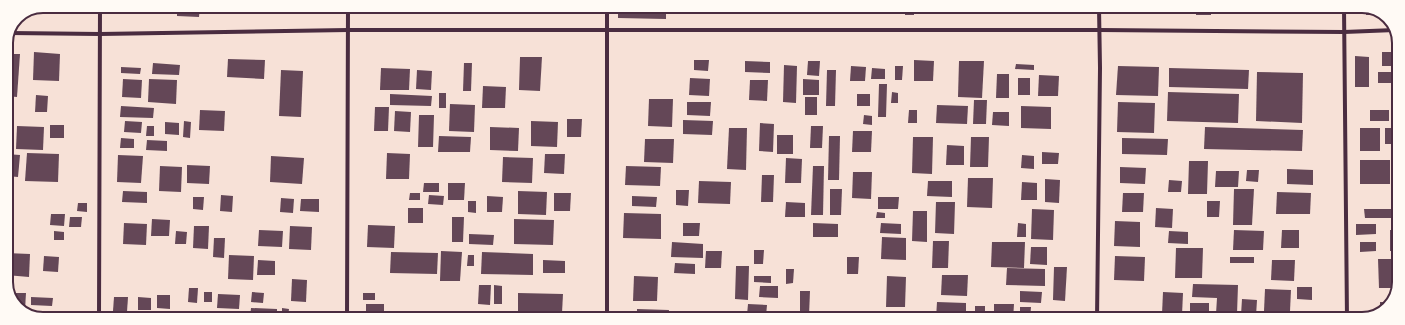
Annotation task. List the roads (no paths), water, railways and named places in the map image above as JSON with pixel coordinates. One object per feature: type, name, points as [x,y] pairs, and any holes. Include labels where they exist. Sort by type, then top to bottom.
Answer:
[{"type":"street","points":[[99,312],[100,13]]},
{"type":"street","points":[[347,312],[348,13]]},
{"type":"street","points":[[607,312],[608,13]]},
{"type":"street","points":[[1097,312],[1099,13]]},
{"type":"street","points":[[1344,13],[1346,312]]},
{"type":"street","points":[[15,33],[100,34],[348,30],[1100,30],[1344,32],[1390,30]]}]
